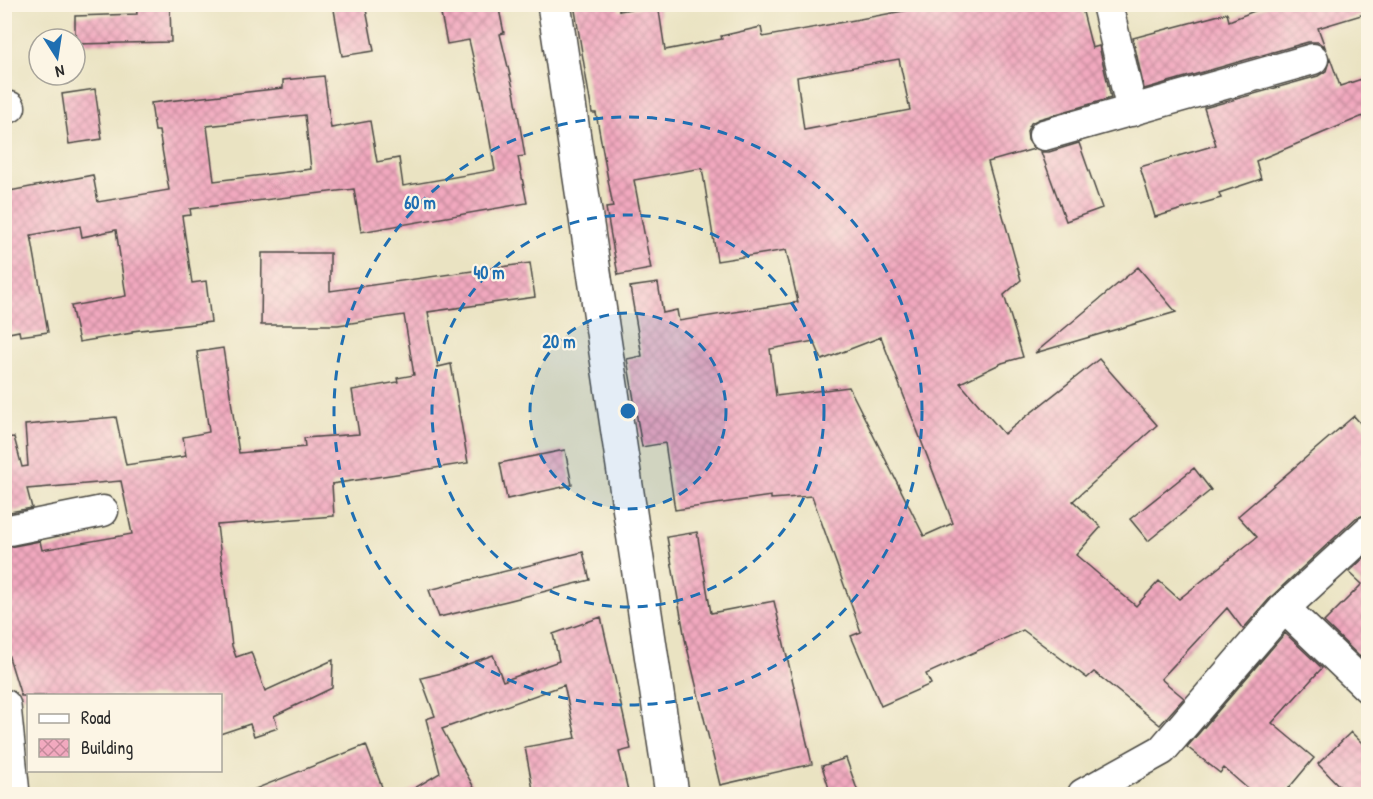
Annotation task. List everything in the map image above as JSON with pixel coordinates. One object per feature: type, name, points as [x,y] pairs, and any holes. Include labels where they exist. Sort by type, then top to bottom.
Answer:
[{"type":"main road","points":[[554,4],[672,795]]},
{"type":"main road","points":[[4,706],[13,795]]},
{"type":"street","points":[[1107,4],[1131,111]]},
{"type":"street","points":[[1044,135],[1313,59]]},
{"type":"street","points":[[4,531],[103,511]]},
{"type":"street","points":[[1083,795],[1162,750],[1284,608],[1368,531]]},
{"type":"street","points":[[1284,608],[1368,688]]},
{"type":"building","points":[[136,4],[170,4],[171,42],[87,44],[87,27],[75,27],[75,16],[137,14]]},
{"type":"building","points":[[333,4],[365,4],[374,51],[342,56]]},
{"type":"building","points":[[439,4],[498,4],[504,33],[500,34],[515,96],[525,156],[518,157],[527,203],[361,232],[354,189],[190,209],[191,215],[182,216],[192,283],[206,281],[211,322],[132,331],[132,333],[79,342],[71,306],[126,296],[116,230],[82,237],[80,226],[31,235],[48,332],[20,336],[19,331],[4,334],[4,192],[93,175],[98,202],[169,190],[159,131],[155,131],[151,103],[283,88],[283,80],[324,76],[331,128],[370,121],[377,162],[399,158],[403,186],[495,170],[469,40],[447,44]],"holes":[[[305,115],[311,169],[214,181],[207,126]]]},
{"type":"building","points":[[574,4],[618,4],[619,11],[658,4],[665,50],[722,39],[721,36],[761,27],[763,37],[941,4],[1081,4],[1092,48],[1099,46],[1111,98],[1031,123],[1027,131],[1028,140],[1034,149],[988,162],[1021,280],[1004,295],[1023,357],[1002,363],[960,383],[1004,434],[1099,359],[1157,425],[1073,501],[1101,527],[1076,555],[1136,606],[1159,581],[1179,599],[1257,537],[1238,516],[1354,416],[1368,432],[1368,514],[1356,518],[1271,597],[1243,629],[1227,608],[1161,679],[1184,698],[1160,725],[1094,672],[1087,678],[1023,630],[926,674],[931,684],[881,706],[851,636],[861,632],[812,496],[771,499],[771,496],[675,510],[665,443],[642,447],[627,359],[642,356],[630,287],[658,283],[663,313],[677,310],[679,321],[798,302],[786,250],[717,261],[702,168],[634,180],[651,269],[618,275],[606,208],[613,207],[596,113],[592,113]],"holes":[[[899,59],[910,110],[804,130],[797,77]],[[881,337],[953,523],[924,536],[849,387],[776,396],[770,349],[814,341],[822,360]]]},
{"type":"building","points":[[1272,4],[1368,4],[1368,13],[1318,28],[1325,47],[1318,42],[1308,42],[1144,89],[1133,38],[1227,13],[1229,21]]},
{"type":"building","points":[[1330,58],[1340,86],[1368,77],[1368,114],[1256,161],[1261,179],[1219,193],[1221,198],[1155,217],[1140,167],[1216,145],[1204,108],[1318,76],[1326,71]]},
{"type":"building","points":[[95,89],[102,139],[69,144],[62,94]]},
{"type":"building","points":[[1079,143],[1102,208],[1066,221],[1041,152],[1049,152]]},
{"type":"building","points":[[262,253],[330,253],[330,291],[530,263],[535,297],[428,312],[438,367],[451,364],[468,463],[332,484],[334,516],[217,525],[232,646],[236,657],[251,652],[265,691],[333,660],[332,688],[274,716],[278,728],[254,736],[250,724],[222,733],[222,694],[27,694],[27,696],[21,696],[4,641],[4,548],[40,541],[42,550],[132,534],[121,481],[27,489],[32,508],[4,513],[4,438],[14,437],[22,467],[28,466],[25,425],[116,417],[126,465],[186,456],[183,437],[209,432],[197,352],[223,348],[239,453],[305,447],[304,438],[359,434],[352,390],[398,382],[397,378],[414,375],[404,315],[338,325],[261,325]]},
{"type":"building","points":[[1138,267],[1176,312],[1035,353]]},
{"type":"building","points":[[565,450],[572,485],[507,499],[500,463]]},
{"type":"building","points":[[1194,468],[1211,490],[1148,541],[1130,519]]},
{"type":"building","points":[[697,532],[711,613],[774,601],[812,764],[720,785],[685,639],[667,537]]},
{"type":"building","points":[[583,552],[590,580],[507,601],[439,617],[429,590]]},
{"type":"building","points":[[1368,554],[1368,649],[1360,657],[1324,622],[1362,584],[1349,572]]},
{"type":"building","points":[[601,617],[631,749],[619,752],[629,795],[534,795],[525,747],[576,738],[564,685],[442,729],[478,795],[403,795],[440,773],[426,719],[435,716],[421,678],[446,672],[493,655],[503,681],[559,661],[553,634]]},
{"type":"building","points":[[1285,633],[1322,668],[1272,723],[1314,758],[1283,795],[1255,795],[1224,768],[1220,773],[1187,747]]},
{"type":"building","points":[[1351,732],[1368,749],[1368,795],[1348,795],[1318,764]]},
{"type":"building","points":[[366,745],[385,795],[245,795],[245,793]]},
{"type":"building","points":[[846,758],[859,795],[831,795],[822,766]]}]
